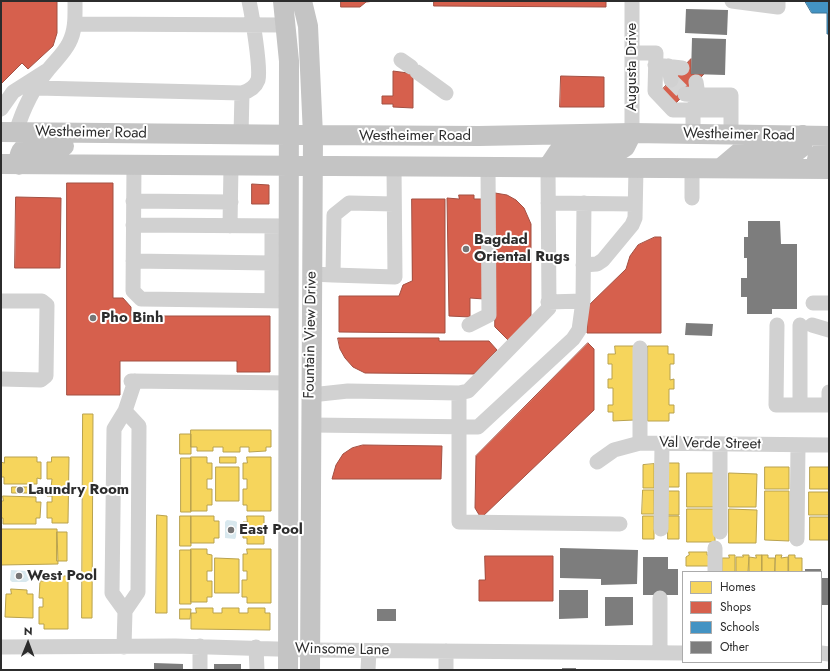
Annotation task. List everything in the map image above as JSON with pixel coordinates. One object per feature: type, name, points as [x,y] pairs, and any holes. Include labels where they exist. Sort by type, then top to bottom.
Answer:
[{"type":"main road","name":"Fountain View Drive","points":[[283,1],[289,60],[289,167],[280,226],[281,301],[289,389],[288,670]]},
{"type":"main road","name":"Fountain View Drive","points":[[302,1],[308,26],[313,135],[310,670]]},
{"type":"main road","name":"Westheimer Road","points":[[9,132],[479,136],[632,133],[829,136]]},
{"type":"main road","points":[[1,148],[7,144],[9,132]]},
{"type":"main road","points":[[10,165],[22,149],[28,146],[91,146],[119,133]]},
{"type":"main road","points":[[548,167],[558,152],[619,151],[625,147],[632,133]]},
{"type":"main road","points":[[721,168],[740,152],[797,151],[802,147],[803,135]]},
{"type":"main road","points":[[822,169],[818,155],[824,149],[829,149]]},
{"type":"main road","name":"Westheimer Road","points":[[10,165],[822,169]]},
{"type":"main road","points":[[289,389],[311,395]]},
{"type":"street","points":[[9,132],[47,71],[70,43],[75,24],[75,1]]},
{"type":"street","points":[[37,88],[242,93],[250,90],[258,78],[254,24],[249,1]]},
{"type":"street","name":"Augusta Drive","points":[[632,1],[632,133]]},
{"type":"street","points":[[732,1],[778,7],[778,1]]},
{"type":"street","points":[[75,24],[285,25]]},
{"type":"street","points":[[633,53],[656,53],[670,70],[655,91],[674,110],[731,110]]},
{"type":"street","points":[[410,67],[446,93]]},
{"type":"street","points":[[1,109],[13,92],[47,71]]},
{"type":"street","points":[[693,134],[693,90],[731,95],[731,134]]},
{"type":"street","points":[[241,135],[242,93]]},
{"type":"street","points":[[133,225],[280,226],[272,263],[281,301],[141,299],[133,291],[133,225],[134,165]]},
{"type":"street","points":[[230,226],[231,166]]},
{"type":"street","points":[[312,274],[396,277],[394,167]]},
{"type":"street","points":[[469,326],[489,315],[488,167]]},
{"type":"street","points":[[311,395],[348,390],[459,393],[468,391],[549,308],[548,167]]},
{"type":"street","points":[[583,265],[597,264],[603,260],[632,225],[635,218],[636,168]]},
{"type":"street","points":[[692,168],[692,198]]},
{"type":"street","points":[[134,201],[231,202]]},
{"type":"street","points":[[548,202],[635,204]]},
{"type":"street","points":[[333,275],[334,215],[349,203],[394,204]]},
{"type":"street","points":[[311,425],[478,427],[573,338],[579,330],[583,301],[584,203]]},
{"type":"street","points":[[133,261],[272,263]]},
{"type":"street","points":[[1,301],[42,301],[47,305],[46,376],[41,380],[1,379]]},
{"type":"street","points":[[548,302],[583,301]]},
{"type":"street","points":[[813,303],[829,303]]},
{"type":"street","points":[[777,325],[776,405],[829,405],[829,392]]},
{"type":"street","points":[[800,405],[806,325],[829,330]]},
{"type":"street","points":[[640,348],[640,443]]},
{"type":"street","points":[[125,611],[112,593],[114,429],[126,411],[133,381],[289,389]]},
{"type":"street","points":[[459,393],[459,522],[620,524]]},
{"type":"street","points":[[124,646],[125,611],[138,592],[139,426],[126,411]]},
{"type":"street","name":"Val Verde Street","points":[[597,462],[614,450],[640,443],[829,445]]},
{"type":"street","points":[[661,529],[662,443]]},
{"type":"street","points":[[720,444],[720,532]]},
{"type":"street","points":[[797,539],[798,445]]},
{"type":"street","points":[[715,548],[715,571]]},
{"type":"street","points":[[660,598],[660,652]]},
{"type":"street","points":[[200,646],[200,670]]},
{"type":"street","name":"Winsome Lane","points":[[1,648],[200,646],[256,647],[289,650],[369,651],[682,652]]},
{"type":"street","points":[[256,647],[257,670]]},
{"type":"street","points":[[368,670],[369,651]]},
{"type":"street","points":[[446,651],[446,670]]},
{"type":"shaded area","name":"East Pool","points":[[227,520],[237,522],[235,539],[225,538],[225,522]]},
{"type":"shaded area","name":"West Pool","points":[[11,570],[29,572],[29,580],[26,582],[12,582],[10,580]]},
{"type":"building: Homes","points":[[615,346],[635,346],[634,420],[613,421],[613,412],[608,412],[608,405],[613,405],[613,388],[608,388],[608,379],[612,379],[612,364],[608,364],[608,354],[615,354]]},
{"type":"building: Homes","points":[[648,346],[668,346],[668,354],[674,354],[674,364],[670,364],[670,380],[674,379],[674,389],[669,389],[669,405],[674,405],[674,413],[669,413],[669,421],[648,421]]},
{"type":"building: Homes","points":[[83,414],[93,414],[92,618],[82,618]]},
{"type":"building: Homes","points":[[191,430],[271,430],[271,447],[266,447],[266,451],[249,452],[249,447],[240,447],[240,452],[223,452],[223,447],[213,447],[213,451],[197,451],[197,447],[191,447]]},
{"type":"building: Homes","points":[[180,434],[191,434],[191,454],[180,454]]},
{"type":"building: Homes","points":[[5,457],[37,457],[37,462],[41,462],[41,479],[37,478],[37,484],[4,484],[4,477],[1,477],[1,462],[4,463]]},
{"type":"building: Homes","points":[[52,457],[69,457],[68,523],[52,523],[52,518],[47,518],[47,502],[52,502],[52,496],[47,496],[47,488],[51,488],[52,479],[47,479],[47,462],[51,462]]},
{"type":"building: Homes","points":[[191,457],[207,457],[207,463],[212,463],[212,479],[207,479],[207,489],[212,489],[212,505],[207,505],[207,511],[191,511]]},
{"type":"building: Homes","points":[[220,457],[236,457],[236,463],[220,463]]},
{"type":"building: Homes","points":[[247,457],[271,457],[271,511],[247,511],[247,505],[243,505],[243,489],[247,489],[247,479],[243,479],[243,463],[247,463]]},
{"type":"building: Homes","points":[[181,458],[191,458],[191,512],[181,512]]},
{"type":"building: Homes","points":[[668,463],[679,463],[679,487],[668,487]]},
{"type":"building: Homes","points":[[654,464],[654,488],[643,488],[643,465]]},
{"type":"building: Homes","points":[[216,467],[239,467],[239,501],[216,501]]},
{"type":"building: Homes","points":[[765,467],[789,467],[789,489],[765,489]]},
{"type":"building: Homes","points":[[810,467],[829,467],[829,489],[810,489]]},
{"type":"building: Homes","points":[[687,473],[715,473],[715,507],[687,507]]},
{"type":"building: Homes","points":[[729,473],[757,474],[756,507],[729,507]]},
{"type":"building: Homes","name":"Laundry Room","points":[[12,487],[28,487],[28,493],[12,493]]},
{"type":"building: Homes","points":[[643,490],[654,490],[654,514],[642,514]]},
{"type":"building: Homes","points":[[668,491],[679,491],[679,515],[668,515]]},
{"type":"building: Homes","points":[[765,491],[789,491],[789,541],[765,540]]},
{"type":"building: Homes","points":[[809,492],[829,492],[829,515],[809,515]]},
{"type":"building: Homes","points":[[3,496],[36,497],[36,502],[41,502],[40,518],[36,518],[36,524],[3,524],[3,518],[1,518],[1,501],[3,501]]},
{"type":"building: Homes","points":[[687,509],[715,509],[715,542],[687,542]]},
{"type":"building: Homes","points":[[729,509],[757,510],[756,543],[729,543]]},
{"type":"building: Homes","points":[[157,515],[167,516],[167,613],[156,613]]},
{"type":"building: Homes","points":[[180,516],[191,516],[191,546],[180,546]]},
{"type":"building: Homes","points":[[191,516],[214,516],[214,521],[219,521],[219,538],[214,538],[214,543],[191,543]]},
{"type":"building: Homes","points":[[247,516],[264,516],[264,544],[247,544],[247,538],[243,538],[243,522],[247,522]]},
{"type":"building: Homes","points":[[643,516],[654,516],[654,539],[643,539]]},
{"type":"building: Homes","points":[[668,516],[679,516],[679,539],[668,539]]},
{"type":"building: Homes","points":[[810,517],[829,517],[829,540],[810,540]]},
{"type":"building: Homes","points":[[1,529],[57,529],[58,564],[1,565]]},
{"type":"building: Homes","points":[[57,532],[67,532],[67,561],[57,561]]},
{"type":"building: Homes","points":[[191,549],[207,549],[207,554],[212,555],[212,571],[207,571],[207,581],[212,581],[212,597],[207,597],[207,602],[191,602]]},
{"type":"building: Homes","points":[[247,549],[271,549],[271,603],[247,603],[247,597],[242,597],[242,580],[247,580],[247,571],[243,571],[243,554],[247,554]]},
{"type":"building: Homes","points":[[180,550],[191,550],[191,604],[180,604]]},
{"type":"building: Homes","points":[[689,552],[707,552],[707,555],[710,555],[710,566],[686,566],[686,557],[689,555]]},
{"type":"building: Homes","points":[[729,555],[735,555],[735,571],[722,571],[722,558],[729,558]]},
{"type":"building: Homes","points":[[743,555],[749,555],[748,571],[736,571],[736,557],[743,557]]},
{"type":"building: Homes","points":[[756,555],[762,555],[762,571],[749,571],[749,557],[756,558]]},
{"type":"building: Homes","points":[[762,555],[768,555],[768,558],[775,558],[775,571],[762,571]]},
{"type":"building: Homes","points":[[776,555],[782,555],[781,558],[788,557],[788,571],[775,571]]},
{"type":"building: Homes","points":[[789,555],[795,555],[795,558],[802,558],[802,571],[789,571]]},
{"type":"building: Homes","points":[[215,558],[239,559],[239,593],[215,593]]},
{"type":"building: Homes","points":[[44,576],[68,576],[68,629],[44,629],[44,624],[39,624],[39,607],[43,607],[43,598],[39,598],[40,581],[44,581]]},
{"type":"building: Homes","points":[[11,589],[27,590],[27,594],[33,594],[33,618],[5,617],[6,594],[11,594]]},
{"type":"building: Homes","points":[[196,608],[213,608],[213,613],[222,613],[222,608],[239,608],[239,613],[248,613],[248,608],[265,608],[265,613],[270,613],[270,630],[191,629],[191,613],[196,613]]},
{"type":"building: Homes","points":[[180,609],[191,609],[190,619],[180,619]]},
{"type":"building: Shops","points":[[1,1],[57,1],[57,33],[53,46],[28,69],[22,63],[1,84]]},
{"type":"building: Shops","points":[[341,1],[375,1],[366,2],[360,7],[341,7]]},
{"type":"building: Shops","points":[[434,1],[606,1],[606,7],[434,6]]},
{"type":"building: Shops","points":[[691,59],[691,74],[704,74],[675,104],[661,91]]},
{"type":"building: Shops","points":[[419,67],[413,77],[413,108],[393,107],[393,104],[382,104],[382,96],[393,96],[393,71],[408,73]]},
{"type":"building: Shops","points":[[561,76],[604,77],[604,107],[560,107]]},
{"type":"building: Shops","points":[[67,183],[113,183],[113,298],[123,298],[131,307],[131,316],[270,316],[270,372],[237,372],[237,361],[120,361],[120,395],[67,395]]},
{"type":"building: Shops","points":[[252,184],[269,185],[269,204],[252,204]]},
{"type":"building: Shops","points":[[495,193],[507,195],[516,200],[524,208],[531,224],[531,317],[508,340],[495,327]]},
{"type":"building: Shops","name":"Bagdad Oriental Rugs","points":[[459,195],[474,195],[474,199],[484,199],[484,299],[470,298],[470,317],[449,316],[447,198],[459,199]]},
{"type":"building: Shops","points":[[16,197],[61,198],[60,268],[15,268]]},
{"type":"building: Shops","points":[[412,199],[445,199],[445,333],[339,332],[339,296],[399,296],[403,285],[412,281]]},
{"type":"building: Shops","points":[[655,237],[661,237],[661,333],[587,333],[587,307],[626,269],[630,256],[638,245]]},
{"type":"building: Shops","points":[[338,338],[439,338],[439,341],[489,341],[497,350],[474,374],[365,373],[353,367],[345,358],[340,349]]},
{"type":"building: Shops","points":[[588,343],[594,349],[594,410],[481,518],[475,508],[476,456]]},
{"type":"building: Shops","points":[[363,445],[442,446],[441,479],[332,479],[336,465],[343,454],[352,448]]},
{"type":"building: Shops","points":[[485,556],[553,556],[553,601],[479,601],[479,580],[485,580]]},
{"type":"building: Schools","points":[[805,1],[829,1],[829,34],[827,34],[827,13],[812,13]]},
{"type":"building: Other","points":[[686,9],[728,10],[727,35],[685,33]]},
{"type":"building: Other","points":[[692,38],[726,39],[725,75],[691,74]]},
{"type":"building: Other","points":[[748,221],[780,221],[781,244],[797,244],[797,309],[772,309],[772,314],[747,314],[747,297],[741,297],[741,278],[747,278],[747,258],[744,258],[744,237],[748,237]]},
{"type":"building: Other","points":[[686,323],[713,324],[712,336],[685,335]]},
{"type":"building: Other","points":[[560,548],[638,550],[637,584],[601,585],[601,579],[560,578]]},
{"type":"building: Other","points":[[643,557],[668,557],[668,569],[678,569],[678,595],[643,595]]},
{"type":"building: Other","points":[[805,569],[821,569],[821,571],[805,571]]},
{"type":"building: Other","points":[[822,578],[829,578],[829,605],[822,605]]},
{"type":"building: Other","points":[[559,590],[588,590],[588,618],[559,619]]},
{"type":"building: Other","points":[[605,597],[633,597],[633,625],[605,626]]},
{"type":"building: Other","points":[[377,609],[396,609],[396,621],[377,621]]},
{"type":"building: Other","points":[[154,663],[183,664],[183,670],[154,670]]},
{"type":"building: Other","points":[[214,664],[241,664],[241,670],[214,670]]},
{"type":"building: Other","points":[[562,668],[576,668],[576,670],[562,670]]},
{"type":"tunnel","points":[[671,80],[685,94]]},
{"type":"place","name":"Bagdad Oriental Rugs","points":[[466,249]]},
{"type":"place","name":"Pho Binh","points":[[93,318]]},
{"type":"place","name":"Laundry Room","points":[[20,490]]},
{"type":"place","name":"East Pool","points":[[231,530]]},
{"type":"place","name":"West Pool","points":[[19,576]]}]
